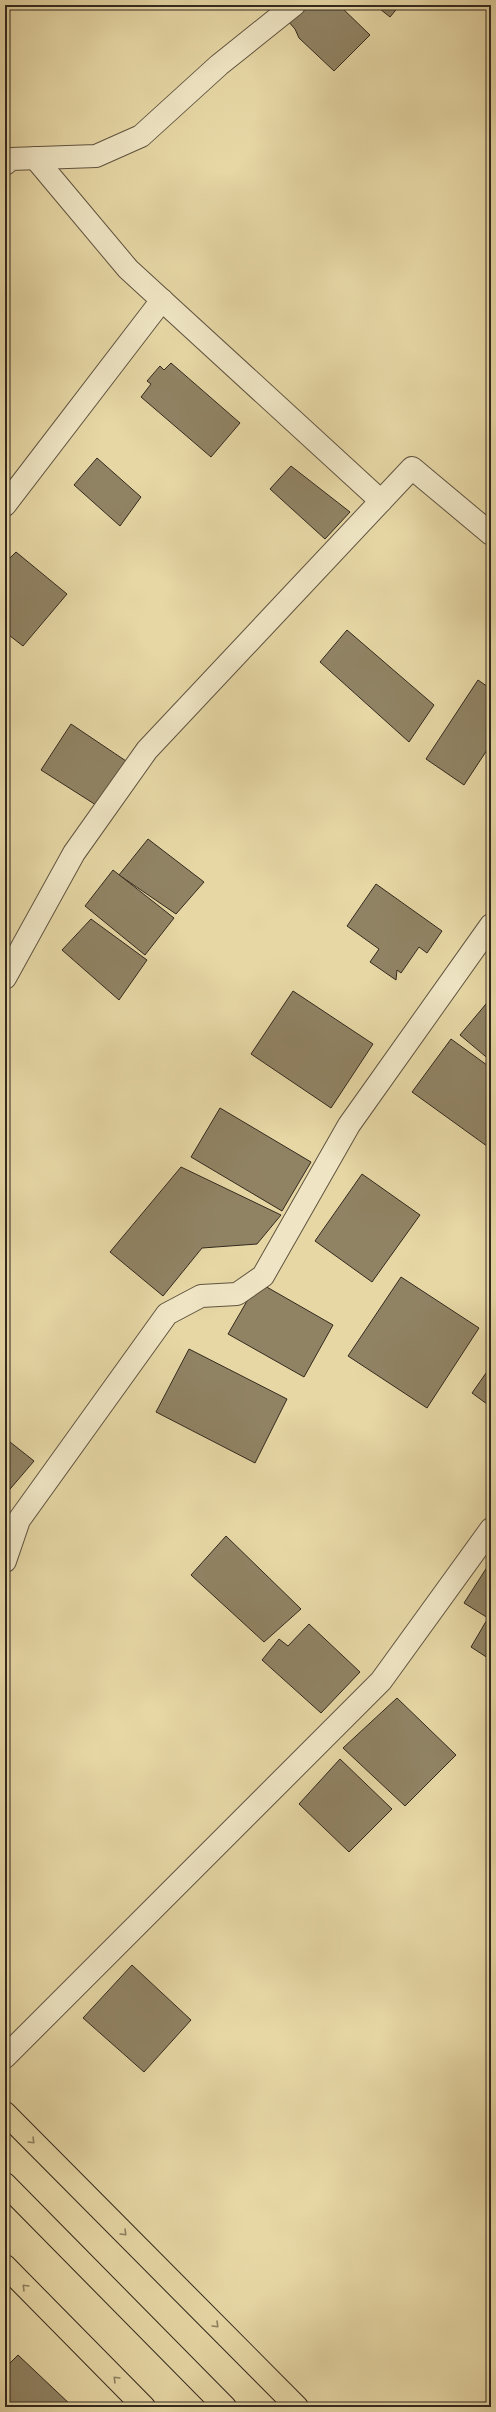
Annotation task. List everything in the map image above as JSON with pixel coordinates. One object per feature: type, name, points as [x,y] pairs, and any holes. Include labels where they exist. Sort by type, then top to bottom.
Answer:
[{"type":"highway","points":[[5,2113],[297,2407]]},
{"type":"highway","points":[[5,2184],[225,2407]]},
{"type":"highway","points":[[5,2266],[144,2407]]},
{"type":"street","points":[[5,164],[11,159],[96,156],[141,136],[219,65],[294,5]]},
{"type":"street","points":[[35,158],[128,268],[381,501]]},
{"type":"street","points":[[5,506],[162,300]]},
{"type":"street","points":[[5,978],[74,853],[147,750],[412,468],[491,534]]},
{"type":"street","points":[[5,1561],[19,1520],[167,1314],[201,1296],[237,1294],[263,1276],[349,1125],[491,925]]},
{"type":"street","points":[[5,2056],[381,1682],[491,1529]]},
{"type":"building","points":[[302,5],[339,5],[370,35],[334,71],[299,38],[295,29],[287,20]]},
{"type":"building","points":[[375,5],[400,5],[390,17]]},
{"type":"building","points":[[171,363],[240,423],[211,457],[141,397],[151,384],[147,381],[160,366],[164,370]]},
{"type":"building","points":[[97,458],[141,497],[120,526],[74,485]]},
{"type":"building","points":[[291,466],[350,512],[325,539],[270,489]]},
{"type":"building","points":[[16,552],[67,594],[23,646],[5,632],[5,563]]},
{"type":"building","points":[[347,630],[434,705],[409,742],[320,662]]},
{"type":"building","points":[[478,680],[491,689],[491,744],[464,785],[426,759]]},
{"type":"building","points":[[71,724],[129,763],[96,805],[41,770]]},
{"type":"building","points":[[148,839],[204,882],[176,914],[119,875]]},
{"type":"building","points":[[113,870],[174,918],[145,955],[85,906]]},
{"type":"building","points":[[376,884],[442,931],[427,953],[419,947],[401,973],[397,970],[396,980],[370,962],[379,949],[347,926]]},
{"type":"building","points":[[91,919],[147,960],[119,1000],[62,950]]},
{"type":"building","points":[[293,991],[373,1044],[331,1108],[251,1054]]},
{"type":"building","points":[[491,998],[491,1061],[460,1035]]},
{"type":"building","points":[[451,1039],[491,1068],[491,1149],[412,1092]]},
{"type":"building","points":[[220,1108],[311,1162],[282,1211],[191,1157]]},
{"type":"building","points":[[181,1167],[281,1215],[257,1244],[202,1248],[163,1296],[110,1252]]},
{"type":"building","points":[[362,1174],[420,1215],[372,1282],[315,1241]]},
{"type":"building","points":[[401,1277],[479,1328],[427,1408],[348,1356]]},
{"type":"building","points":[[258,1282],[333,1325],[304,1377],[228,1334]]},
{"type":"building","points":[[189,1349],[287,1399],[255,1463],[156,1412]]},
{"type":"building","points":[[491,1366],[491,1407],[472,1393]]},
{"type":"building","points":[[5,1438],[34,1461],[5,1495]]},
{"type":"building","points":[[226,1536],[301,1609],[264,1642],[191,1575]]},
{"type":"building","points":[[491,1561],[491,1660],[471,1647],[488,1618],[464,1603]]},
{"type":"building","points":[[309,1624],[360,1672],[321,1713],[262,1660],[279,1639],[288,1646]]},
{"type":"building","points":[[397,1698],[456,1755],[405,1806],[343,1748]]},
{"type":"building","points":[[340,1759],[392,1809],[349,1852],[299,1804]]},
{"type":"building","points":[[132,1965],[191,2020],[144,2072],[83,2018]]},
{"type":"building","points":[[18,2355],[73,2407],[5,2407],[5,2368]]}]
